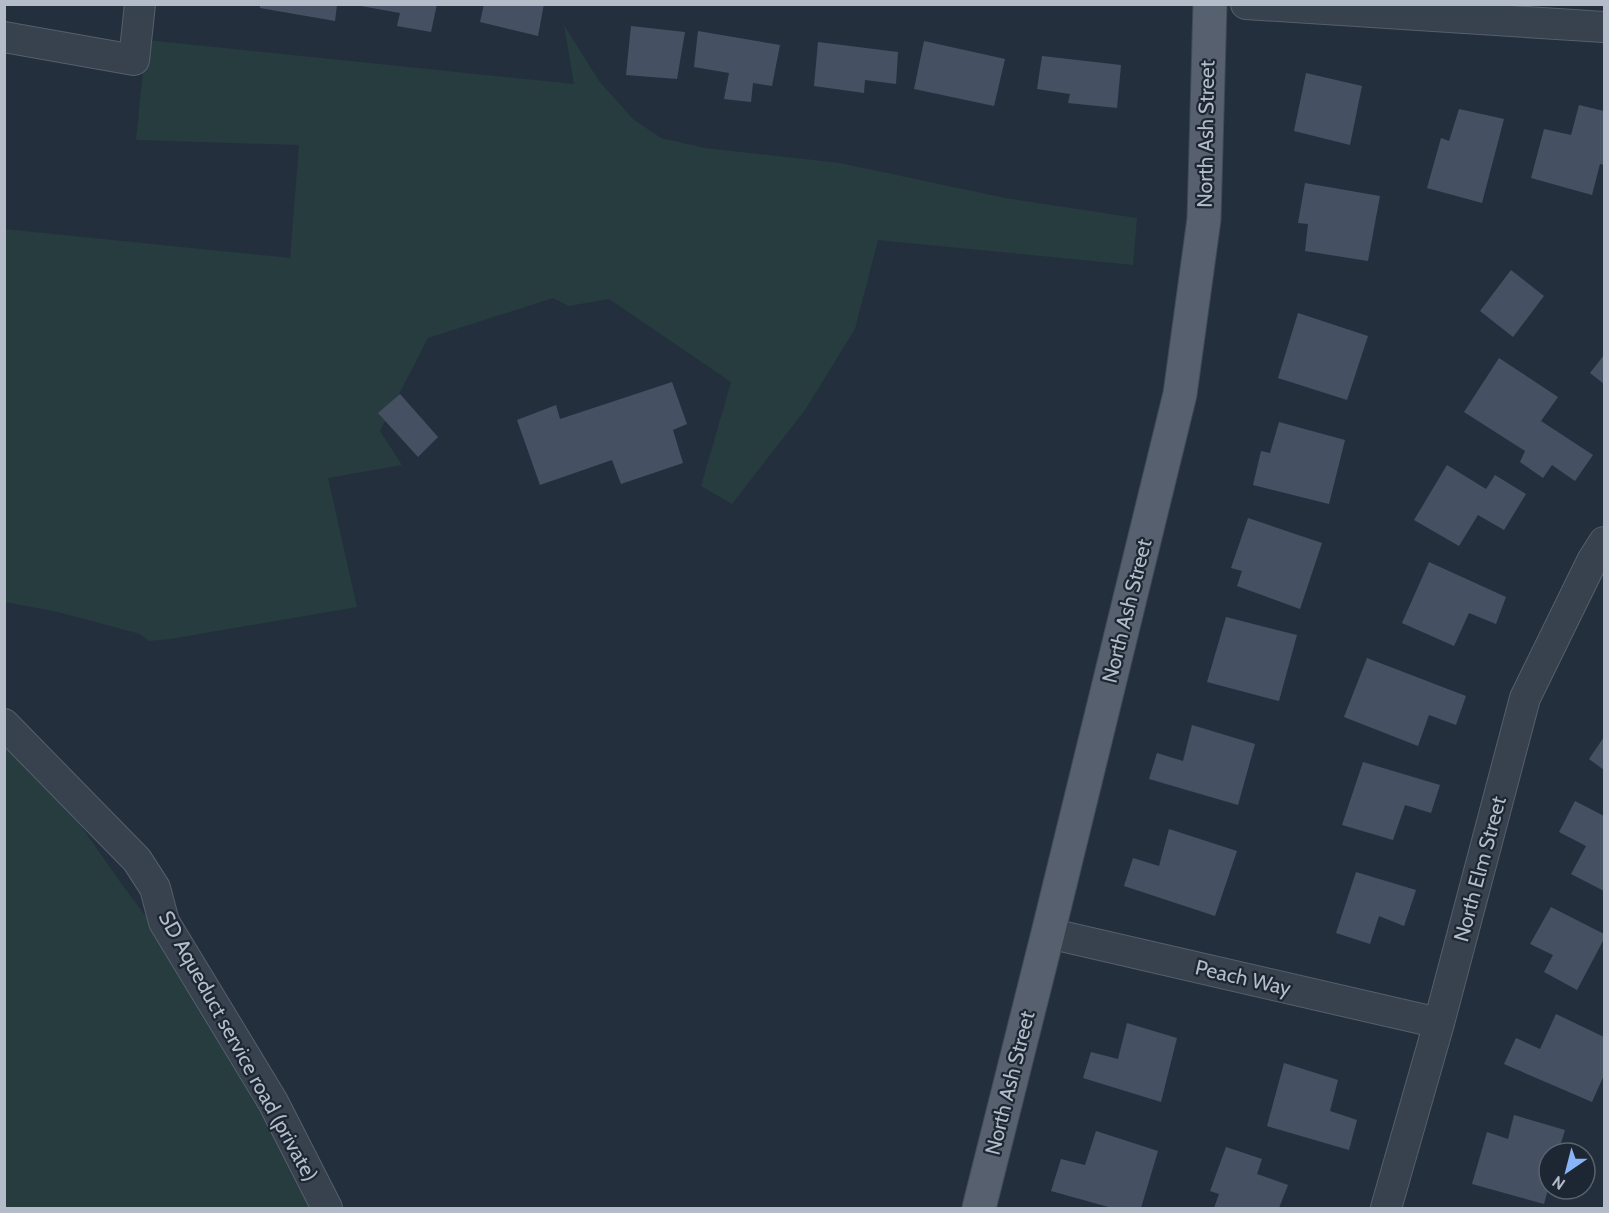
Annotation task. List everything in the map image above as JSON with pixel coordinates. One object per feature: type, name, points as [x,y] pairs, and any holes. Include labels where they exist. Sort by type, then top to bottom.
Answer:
[{"type":"main road","name":"North Ash Street","points":[[979,1209],[1180,394],[1204,219],[1210,4]]},
{"type":"street","points":[[4,37],[134,60],[140,4]]},
{"type":"street","points":[[1246,4],[1605,27]]},
{"type":"street","name":"North Elm Street","points":[[1386,1209],[1525,698],[1592,561],[1605,542]]},
{"type":"street","name":"SD Aqueduct service road (private)","points":[[4,724],[137,860],[155,888],[164,922],[273,1101],[327,1209]]},
{"type":"street","name":"Peach Way","points":[[1048,933],[1438,1023]]},
{"type":"green space","points":[[564,25],[599,81],[634,120],[661,138],[705,148],[840,163],[1005,198],[1137,218],[1133,265],[878,240],[855,329],[805,410],[732,504],[701,486],[731,382],[609,299],[569,306],[553,298],[428,338],[380,431],[402,465],[328,478],[357,607],[149,641],[140,634],[58,612],[5,602],[4,229],[290,258],[299,145],[136,140],[146,40],[574,84]]},
{"type":"green space","points":[[4,734],[62,799],[178,960],[239,1056],[313,1208],[5,1208]]},
{"type":"building","points":[[361,4],[437,4],[431,32],[397,26],[400,13],[361,6]]},
{"type":"building","points":[[484,4],[544,4],[538,36],[480,22]]},
{"type":"building","points":[[260,5],[337,5],[335,21],[260,8]]},
{"type":"building","points":[[631,26],[685,32],[677,79],[626,75]]},
{"type":"building","points":[[698,31],[780,45],[772,86],[753,83],[751,102],[724,99],[729,73],[694,67]]},
{"type":"building","points":[[924,41],[1005,59],[994,106],[914,89]]},
{"type":"building","points":[[818,42],[898,52],[896,84],[865,80],[864,93],[814,86]]},
{"type":"building","points":[[1042,56],[1121,65],[1117,108],[1068,103],[1070,94],[1037,89]]},
{"type":"building","points":[[1306,73],[1362,86],[1350,145],[1294,131]]},
{"type":"building","points":[[1579,105],[1604,111],[1604,165],[1600,164],[1592,195],[1531,178],[1544,129],[1571,135]]},
{"type":"building","points":[[1459,109],[1504,119],[1482,203],[1427,188],[1441,138],[1449,141]]},
{"type":"building","points":[[1305,183],[1380,196],[1368,261],[1305,251],[1308,224],[1298,223]]},
{"type":"building","points":[[1511,270],[1544,296],[1513,337],[1480,311]]},
{"type":"building","points":[[1298,313],[1368,336],[1347,400],[1278,378]]},
{"type":"building","points":[[1604,355],[1604,384],[1590,373]]},
{"type":"building","points":[[1499,358],[1558,397],[1541,421],[1593,455],[1575,481],[1552,465],[1543,478],[1520,462],[1525,451],[1464,412]]},
{"type":"building","points":[[672,382],[687,424],[673,430],[683,463],[621,484],[612,460],[540,485],[517,420],[556,405],[560,419]]},
{"type":"building","points":[[400,394],[438,437],[418,457],[378,413]]},
{"type":"building","points":[[1279,422],[1345,440],[1329,504],[1253,485],[1261,451],[1270,453]]},
{"type":"building","points":[[1447,465],[1486,489],[1495,475],[1526,494],[1504,530],[1478,515],[1459,546],[1414,520]]},
{"type":"building","points":[[1248,518],[1322,543],[1300,609],[1237,586],[1242,571],[1231,568]]},
{"type":"building","points":[[1429,562],[1506,597],[1496,624],[1469,613],[1454,646],[1402,623]]},
{"type":"building","points":[[1226,617],[1297,635],[1279,701],[1207,682]]},
{"type":"building","points":[[1367,658],[1466,696],[1456,725],[1429,715],[1418,746],[1344,717]]},
{"type":"building","points":[[1192,725],[1255,744],[1238,805],[1149,779],[1157,753],[1183,761]]},
{"type":"building","points":[[1604,737],[1604,770],[1589,759]]},
{"type":"building","points":[[1363,762],[1440,785],[1431,813],[1405,805],[1393,840],[1342,825]]},
{"type":"building","points":[[1575,801],[1604,816],[1604,891],[1571,874],[1586,846],[1559,832]]},
{"type":"building","points":[[1169,829],[1237,851],[1215,916],[1124,886],[1133,858],[1159,866]]},
{"type":"building","points":[[1356,872],[1416,890],[1404,926],[1379,916],[1370,944],[1336,933]]},
{"type":"building","points":[[1551,907],[1604,934],[1604,939],[1577,990],[1544,972],[1553,955],[1530,944]]},
{"type":"building","points":[[1556,1014],[1604,1037],[1604,1075],[1592,1102],[1504,1064],[1516,1038],[1540,1049]]},
{"type":"building","points":[[1127,1023],[1177,1038],[1161,1102],[1083,1078],[1091,1052],[1118,1059]]},
{"type":"building","points":[[1284,1063],[1338,1080],[1330,1111],[1357,1120],[1349,1150],[1267,1126]]},
{"type":"building","points":[[1514,1115],[1565,1130],[1562,1141],[1537,1141],[1537,1201],[1545,1201],[1544,1204],[1472,1184],[1487,1132],[1508,1139]]},
{"type":"building","points":[[1096,1131],[1158,1151],[1141,1208],[1112,1208],[1051,1191],[1061,1159],[1085,1165]]},
{"type":"building","points":[[1226,1147],[1262,1159],[1257,1174],[1288,1185],[1279,1208],[1214,1208],[1219,1194],[1210,1191]]}]
